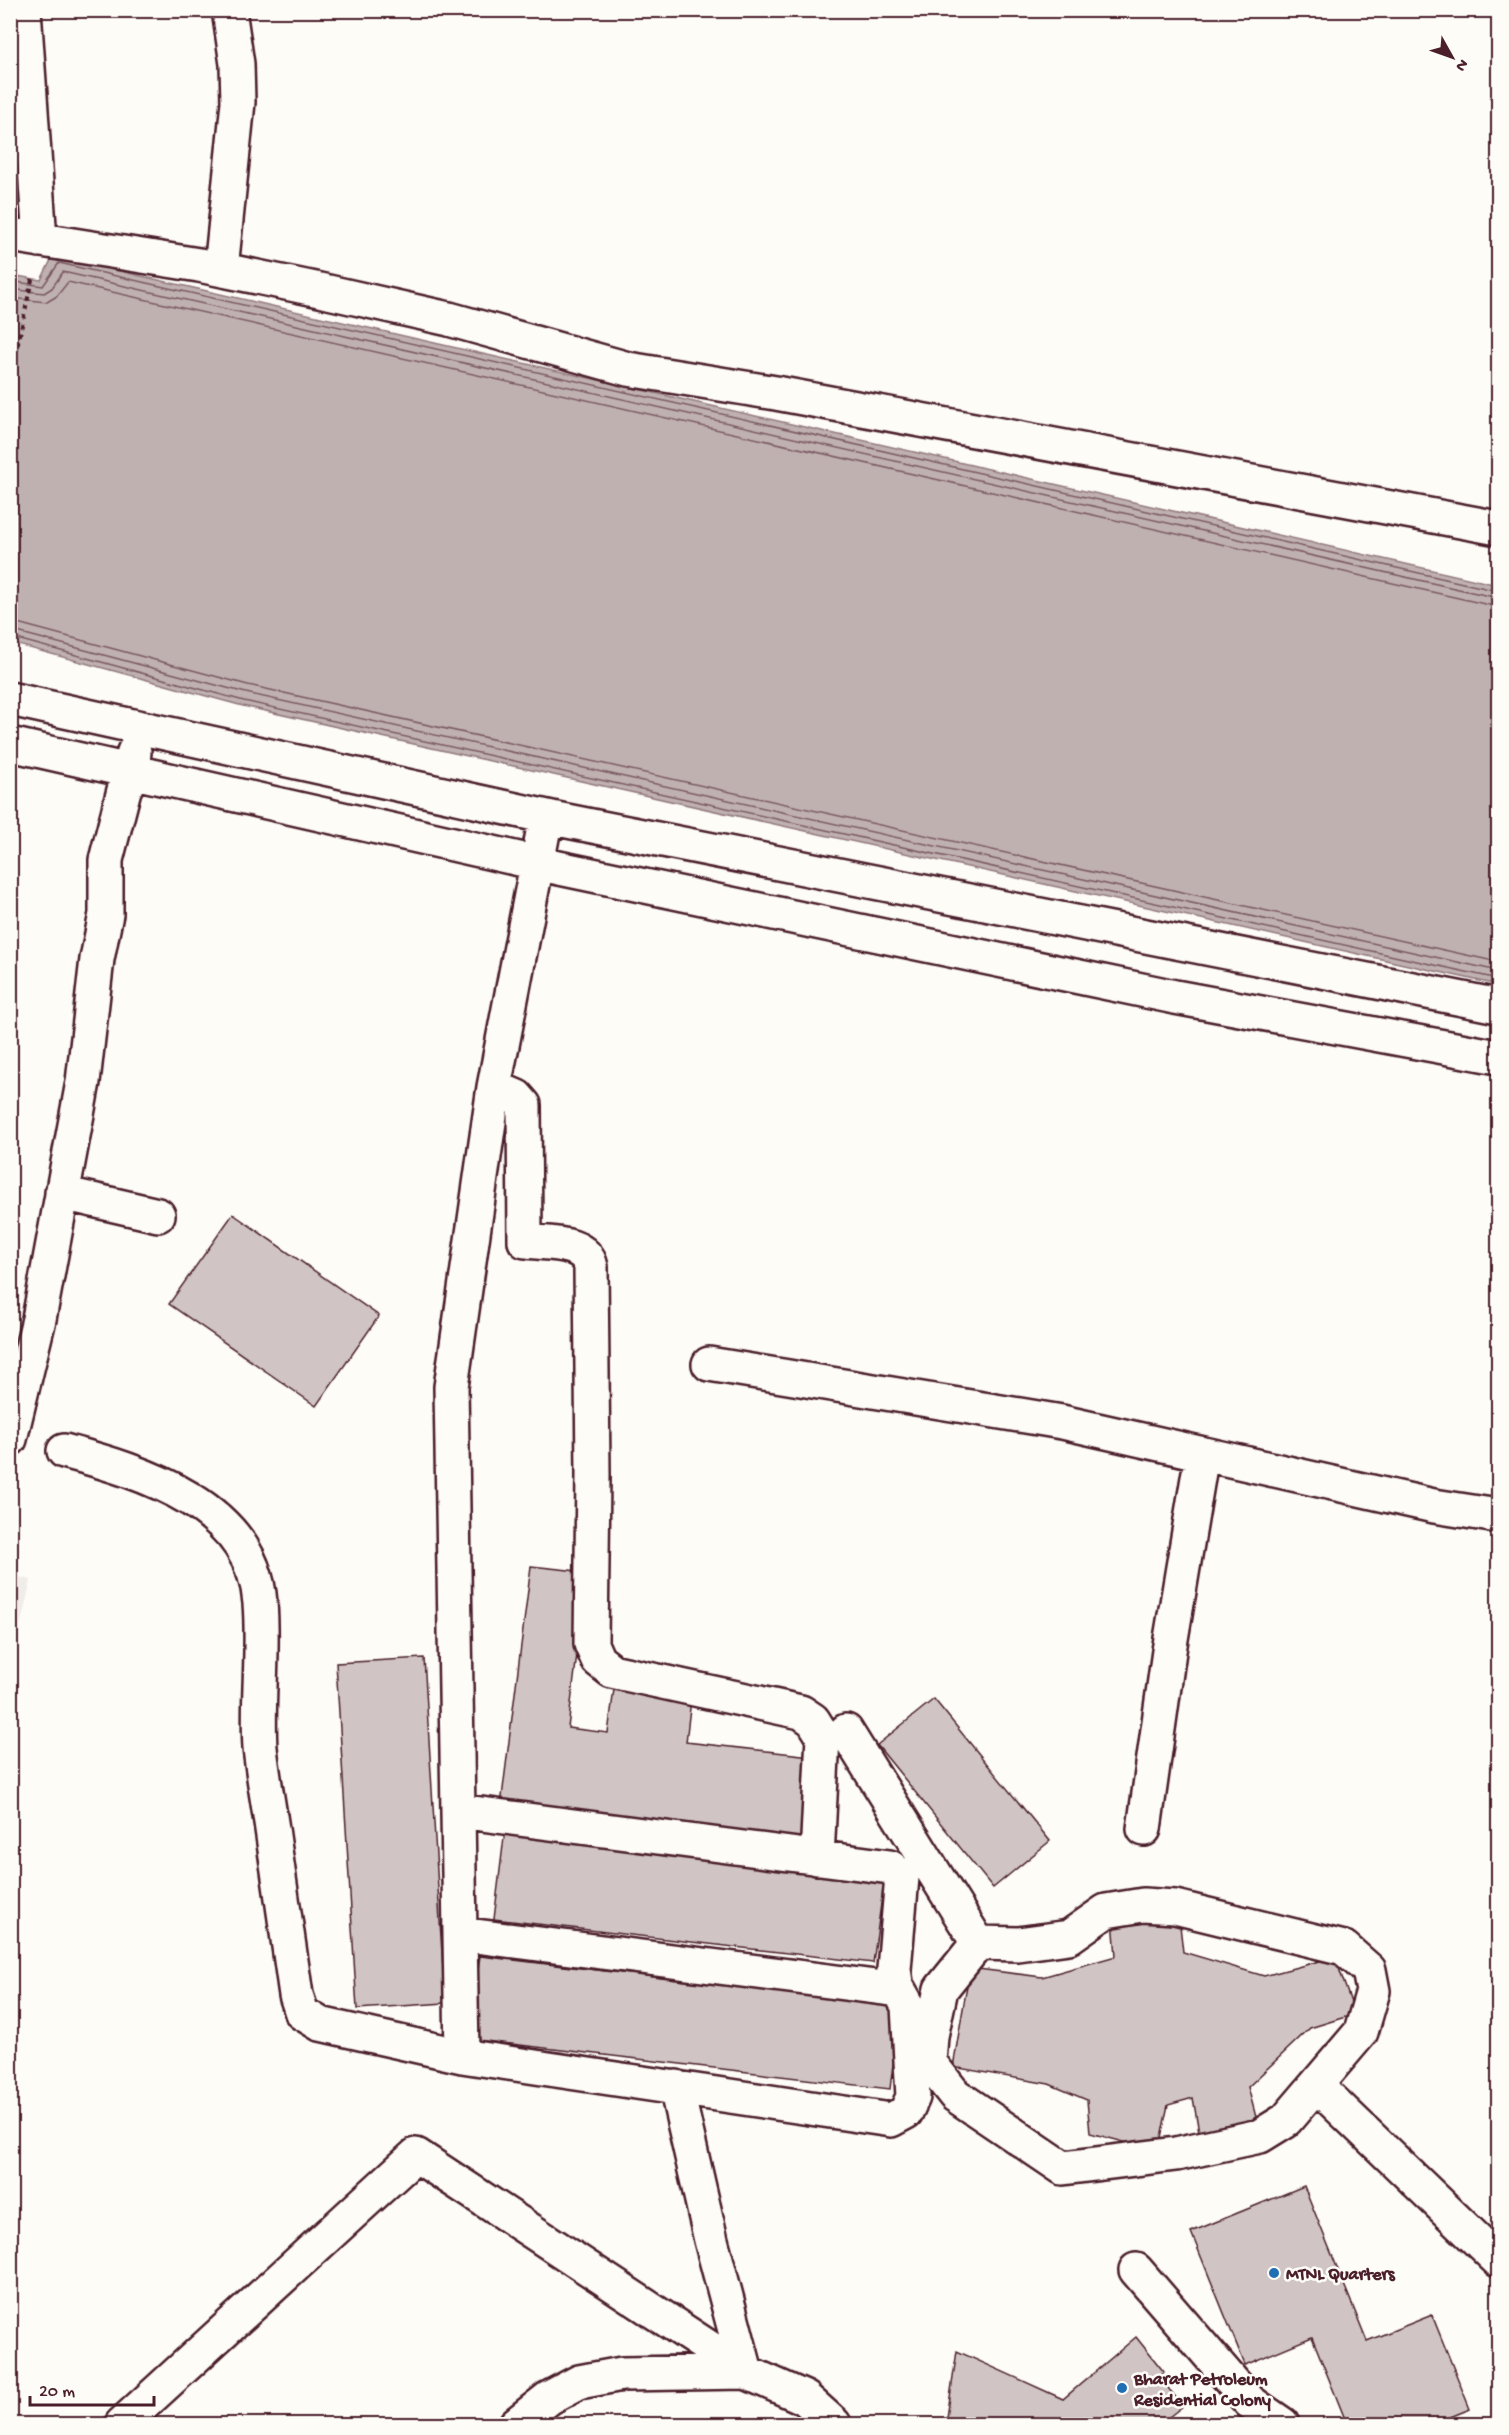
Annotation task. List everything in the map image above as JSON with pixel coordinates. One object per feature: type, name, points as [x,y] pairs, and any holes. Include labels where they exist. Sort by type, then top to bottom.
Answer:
[{"type":"street","points":[[24,10],[28,249],[221,269],[449,319],[628,369],[788,395],[1498,528]]},
{"type":"street","points":[[221,269],[238,102],[237,64],[229,10]]},
{"type":"street","points":[[10,699],[546,817],[1498,1006]]},
{"type":"street","points":[[10,1439],[39,1319],[83,1082],[97,959],[106,914],[106,860],[124,790],[132,773],[136,726]]},
{"type":"street","points":[[10,744],[535,863],[1175,997],[1498,1057]]},
{"type":"street","points":[[346,820],[357,775]]},
{"type":"street","points":[[462,2056],[451,1387],[494,1087],[535,863],[546,817]]},
{"type":"street","points":[[878,935],[886,884]]},
{"type":"street","points":[[1024,965],[1034,914]]},
{"type":"street","points":[[494,1087],[518,1097],[524,1105],[525,1241]]},
{"type":"street","points":[[62,1193],[158,1215]]},
{"type":"street","points":[[473,1236],[578,1248],[589,1258],[591,1267],[593,1475],[591,1644],[598,1660],[612,1671],[801,1712],[813,1720],[823,1736],[817,1858]]},
{"type":"street","points":[[709,1364],[1062,1422],[1434,1506],[1498,1516]]},
{"type":"street","points":[[64,1451],[117,1465],[168,1486],[214,1515],[234,1534],[250,1558],[260,1601],[260,1748],[296,1995],[302,2013],[320,2024],[462,2056],[891,2120],[906,2112],[914,2097],[908,2006],[897,1990],[894,1969],[903,1877],[890,1867],[458,1811]]},
{"type":"street","points":[[1144,1829],[1169,1651],[1202,1454]]},
{"type":"street","points":[[846,1731],[978,1943]]},
{"type":"street","points":[[1143,1905],[1175,1907],[1344,1948],[1369,1971],[1373,1991],[1361,2032],[1286,2120],[1260,2136],[1176,2154],[1063,2168],[955,2095],[929,2062],[931,2037],[941,1989],[978,1943],[1018,1944],[1069,1937],[1106,1911],[1143,1905]]},
{"type":"street","points":[[460,1934],[897,1990]]},
{"type":"street","points":[[1316,2085],[1498,2260]]},
{"type":"street","points":[[676,2087],[711,2240],[746,2372]]},
{"type":"street","points":[[122,2424],[416,2155],[746,2372],[805,2398],[834,2424]]},
{"type":"street","points":[[1136,2270],[1250,2402],[1282,2424]]},
{"type":"street","points":[[516,2424],[549,2398],[579,2382],[622,2374],[746,2372]]},
{"type":"path","points":[[10,380],[28,249]]},
{"type":"shaded area","points":[[10,1575],[31,1580],[11,1664]]},
{"type":"water","points":[[53,256],[1498,585],[1498,985],[243,706],[11,643],[10,275],[41,280]]},
{"type":"building","points":[[233,1214],[379,1316],[316,1406],[169,1304]]},
{"type":"building","points":[[531,1566],[587,1572],[568,1728],[608,1733],[615,1682],[692,1691],[686,1742],[820,1757],[810,1841],[501,1805]]},
{"type":"building","points":[[424,1658],[445,2003],[357,2009],[336,1663]]},
{"type":"building","points":[[934,1699],[1050,1841],[993,1888],[877,1745]]},
{"type":"building","points":[[505,1829],[885,1874],[873,1963],[494,1919]]},
{"type":"building","points":[[1179,1917],[1183,1952],[1264,1976],[1335,1957],[1355,2014],[1310,2028],[1248,2087],[1257,2121],[1201,2143],[1193,2098],[1168,2105],[1158,2151],[1090,2133],[1087,2100],[1049,2084],[953,2067],[970,1968],[1042,1977],[1116,1956],[1113,1920]]},
{"type":"building","points":[[480,1956],[900,2006],[890,2089],[469,2039]]},
{"type":"building","name":"MTNL Quarters","points":[[1304,2186],[1367,2341],[1432,2315],[1470,2409],[1433,2424],[1347,2424],[1312,2337],[1245,2365],[1191,2232]]},
{"type":"building","name":"Bharat Petroleum Residential Colony","points":[[1136,2337],[1164,2372],[1159,2377],[1183,2406],[1160,2424],[946,2424],[957,2351],[1063,2399]]},
{"type":"place","name":"MTNL Quarters","points":[[1274,2273]]},
{"type":"place","name":"Bharat Petroleum Residential Colony","points":[[1122,2388]]}]
